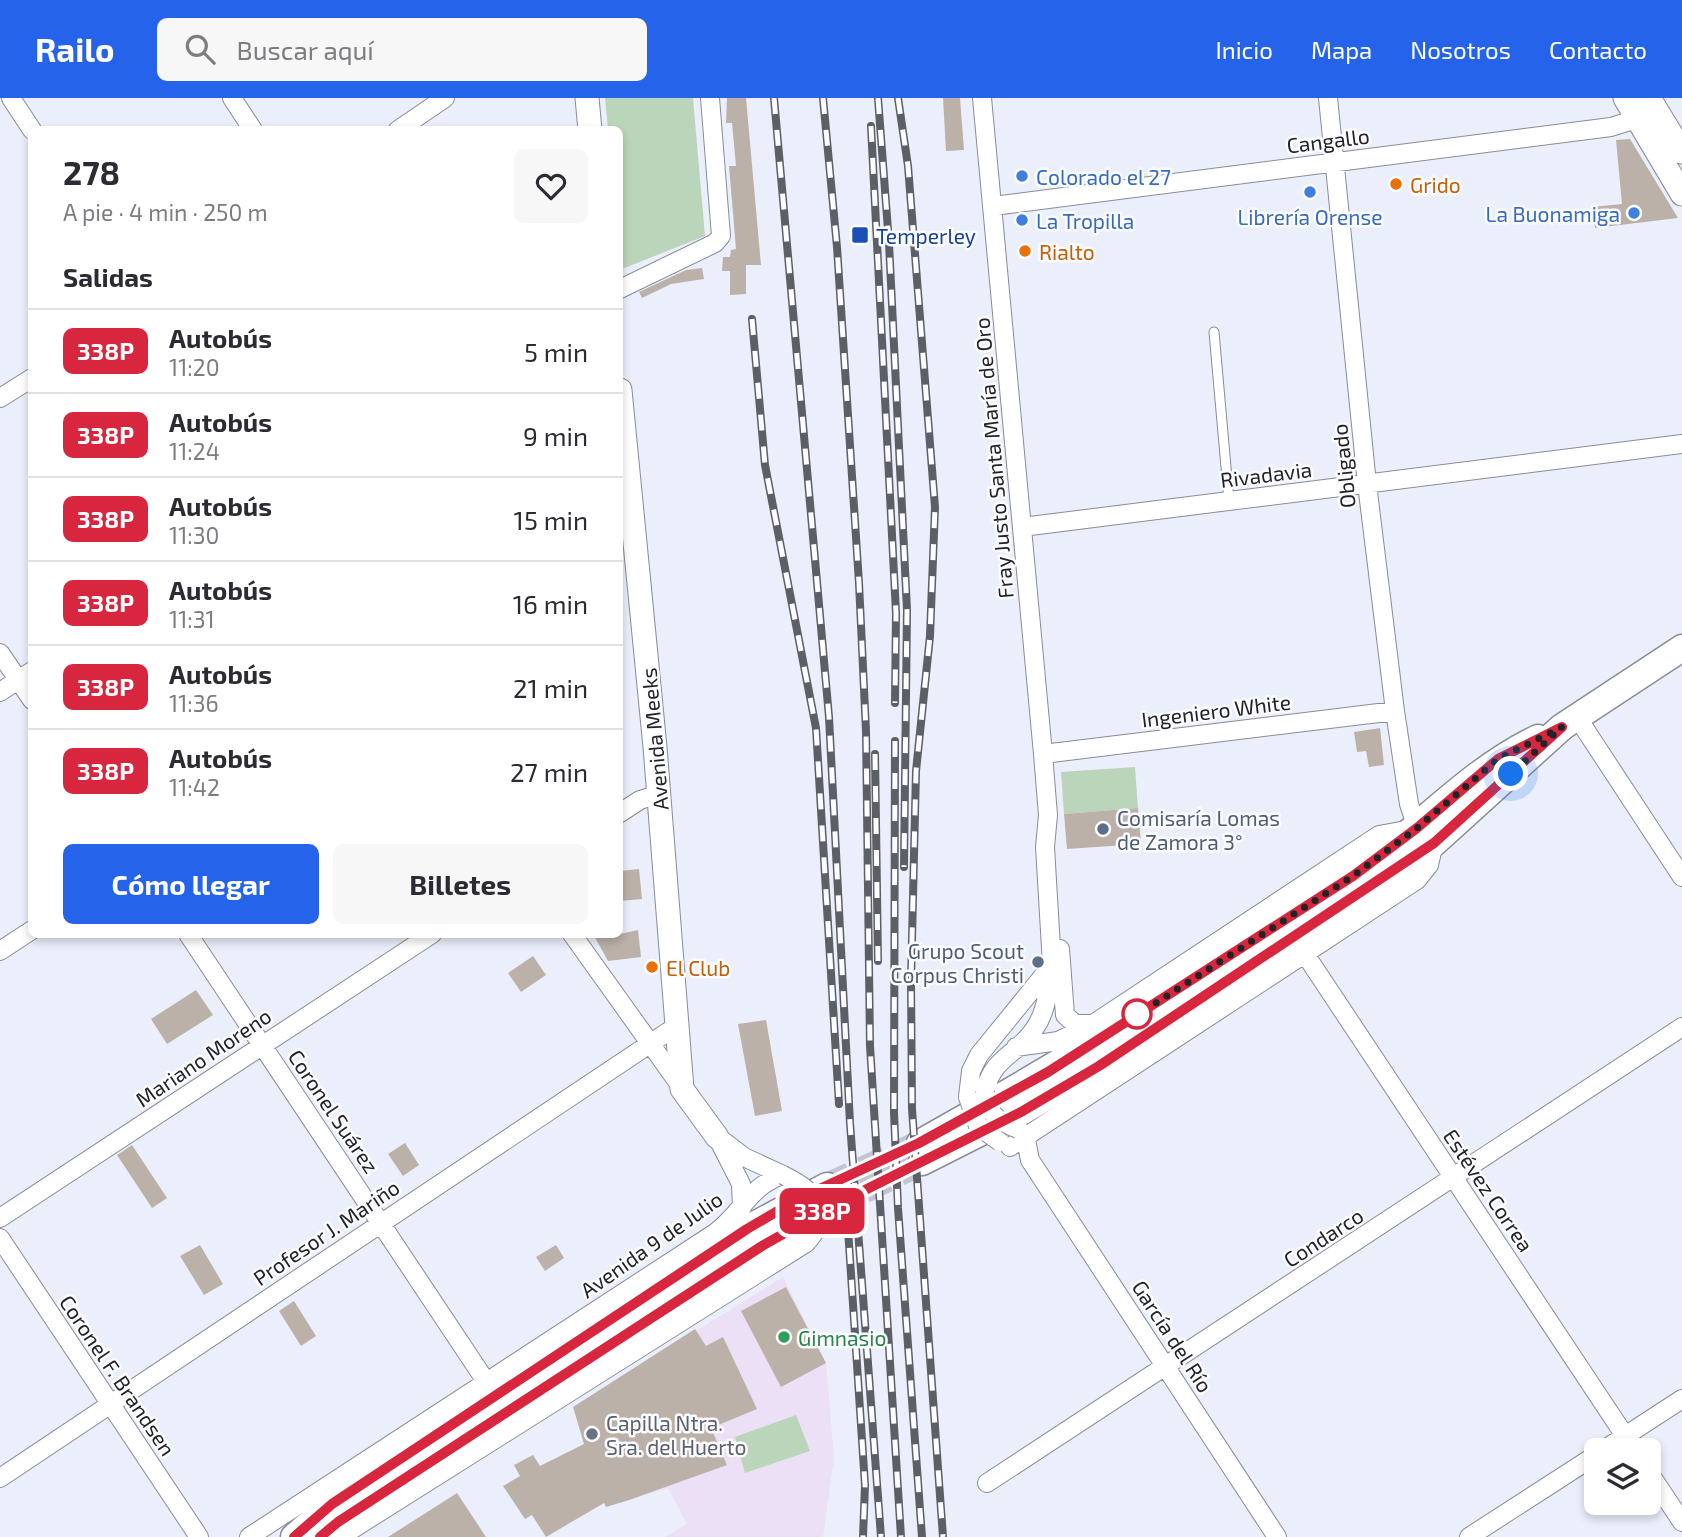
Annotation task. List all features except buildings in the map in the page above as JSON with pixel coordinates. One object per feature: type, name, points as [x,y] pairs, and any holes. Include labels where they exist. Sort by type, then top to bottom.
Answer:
[{"type":"main road","points":[[920,1153],[1353,876],[1426,835],[1498,759],[1569,722],[1682,648]]},
{"type":"main road","points":[[294,1537],[332,1504],[747,1229],[828,1197],[750,1254],[338,1522],[320,1537]]},
{"type":"street","points":[[11,98],[29,126]]},
{"type":"street","points":[[232,98],[250,126]]},
{"type":"street","points":[[404,126],[445,98]]},
{"type":"street","points":[[587,98],[590,126]]},
{"type":"street","points":[[623,288],[715,243],[722,236],[710,98]]},
{"type":"street","name":"Fray Justo Santa María de Oro","points":[[982,98],[1043,754],[1048,815],[1045,847],[1056,961],[1065,1015],[1075,1024],[1093,1024]]},
{"type":"street","name":"Obligado","points":[[1328,98],[1367,484],[1395,711],[1409,804],[1426,835]]},
{"type":"street","points":[[1645,103],[1682,152]]},
{"type":"street","points":[[1645,103],[1682,194]]},
{"type":"street","name":"Cangallo","points":[[993,206],[1611,127],[1645,103]]},
{"type":"street","points":[[0,398],[28,380]]},
{"type":"street","name":"Avenida Meeks","points":[[623,420],[660,794],[682,1089]]},
{"type":"street","name":"Rivadavia","points":[[1021,527],[1682,444]]},
{"type":"street","points":[[0,653],[25,676],[0,692]]},
{"type":"street","name":"Ingeniero White","points":[[1043,754],[1395,711]]},
{"type":"street","points":[[1569,722],[1682,877]]},
{"type":"street","points":[[623,811],[640,800],[660,794]]},
{"type":"street","points":[[1005,1144],[1417,880],[1429,865],[1426,835],[1379,835],[1093,1024],[1058,1041],[1016,1047]]},
{"type":"street","points":[[0,951],[28,933]]},
{"type":"street","name":"Coronel Suárez","points":[[191,938],[487,1383]]},
{"type":"street","name":"Mariano Moreno","points":[[0,1218],[426,938]]},
{"type":"street","points":[[575,938],[718,1137],[741,1184],[742,1209]]},
{"type":"street","name":"Estévez Correa","points":[[1305,954],[1627,1438]]},
{"type":"street","points":[[976,1094],[994,1066],[1035,1029],[1043,1013],[1056,961]]},
{"type":"street","points":[[1022,1132],[995,1119],[976,1094],[971,1071],[979,1055],[1056,961]]},
{"type":"street","name":"Profesor J. Mariño","points":[[0,1478],[678,1025]]},
{"type":"street","name":"Condarco","points":[[987,1483],[1455,1179],[1682,1027]]},
{"type":"street","name":"García del Río","points":[[976,1094],[978,1126],[1030,1160]]},
{"type":"street","name":"García del Río","points":[[1022,1132],[1030,1160],[1277,1537]]},
{"type":"street","points":[[340,1537],[806,1243],[819,1224],[818,1204],[810,1189],[744,1157],[718,1137]]},
{"type":"street","name":"Avenida 9 de Julio","points":[[248,1537],[715,1233],[742,1209],[761,1184],[783,1175]]},
{"type":"street","name":"Coronel F. Brandsen","points":[[0,1238],[199,1537]]},
{"type":"street","points":[[1636,1438],[1682,1399]]},
{"type":"street","points":[[1469,1537],[1584,1463]]},
{"type":"street","points":[[1661,1490],[1682,1522]]},
{"type":"lane","points":[[1214,332],[1229,501]]},
{"type":"shaded area","points":[[783,1277],[826,1363],[834,1458],[823,1537],[665,1537],[687,1524],[668,1488],[606,1507],[591,1396]]},
{"type":"green space","points":[[605,98],[693,98],[705,236],[623,269],[623,126],[608,126]]},
{"type":"green space","points":[[1135,767],[1138,808],[1064,814],[1061,772]]},
{"type":"green space","points":[[796,1415],[810,1451],[745,1473],[735,1437]]},
{"type":"tunnel","points":[[827,1186],[920,1143]]},
{"type":"tunnel","points":[[829,1208],[922,1162]]},
{"type":"railway","points":[[774,98],[829,717],[850,1123],[881,1537]]},
{"type":"railway","points":[[823,98],[837,247],[859,583],[866,731],[870,1046],[901,1537]]},
{"type":"railway","points":[[878,98],[889,243],[907,610],[904,867]]},
{"type":"railway","points":[[898,98],[908,166],[935,507],[930,636],[916,771],[911,981],[912,1109],[943,1537]]},
{"type":"railway","points":[[871,126],[896,613],[895,703]]},
{"type":"railway","points":[[752,319],[765,465],[816,728],[839,1104]]},
{"type":"railway","points":[[895,741],[894,1112],[898,1208],[922,1537]]},
{"type":"railway","points":[[875,754],[878,961]]},
{"type":"railway","points":[[845,1184],[865,1485],[863,1537]]},
{"type":"bus line","name":"338P","points":[[294,1537],[332,1504],[747,1229],[798,1199],[919,1143],[1048,1072],[1353,876],[1417,828],[1498,759],[1562,727],[1434,843],[1099,1066],[1021,1112],[829,1208],[762,1246],[338,1522],[320,1537]]},
{"type":"place","name":"Colorado el 27","points":[[1022,176]]},
{"type":"place","name":"Grido","points":[[1396,184]]},
{"type":"place","name":"Librería Orense","points":[[1310,192]]},
{"type":"place","name":"La Buonamiga","points":[[1634,213]]},
{"type":"place","name":"La Tropilla","points":[[1022,220]]},
{"type":"place","name":"Temperley","points":[[860,235]]},
{"type":"place","name":"Rialto","points":[[1025,251]]},
{"type":"place","name":"Comisaría Lomas de Zamora 3°","points":[[1103,829]]},
{"type":"place","name":"Grupo Scout Corpus Christi","points":[[1038,962]]},
{"type":"place","name":"El Club","points":[[652,967]]},
{"type":"place","name":"Gimnasio","points":[[784,1337]]},
{"type":"place","name":"Capilla Ntra. Sra. del Huerto","points":[[592,1434]]},
{"type":"route","points":[[1137,1014],[1131,1019],[1353,876],[1417,828],[1498,759],[1562,727],[1511,774]]}]
